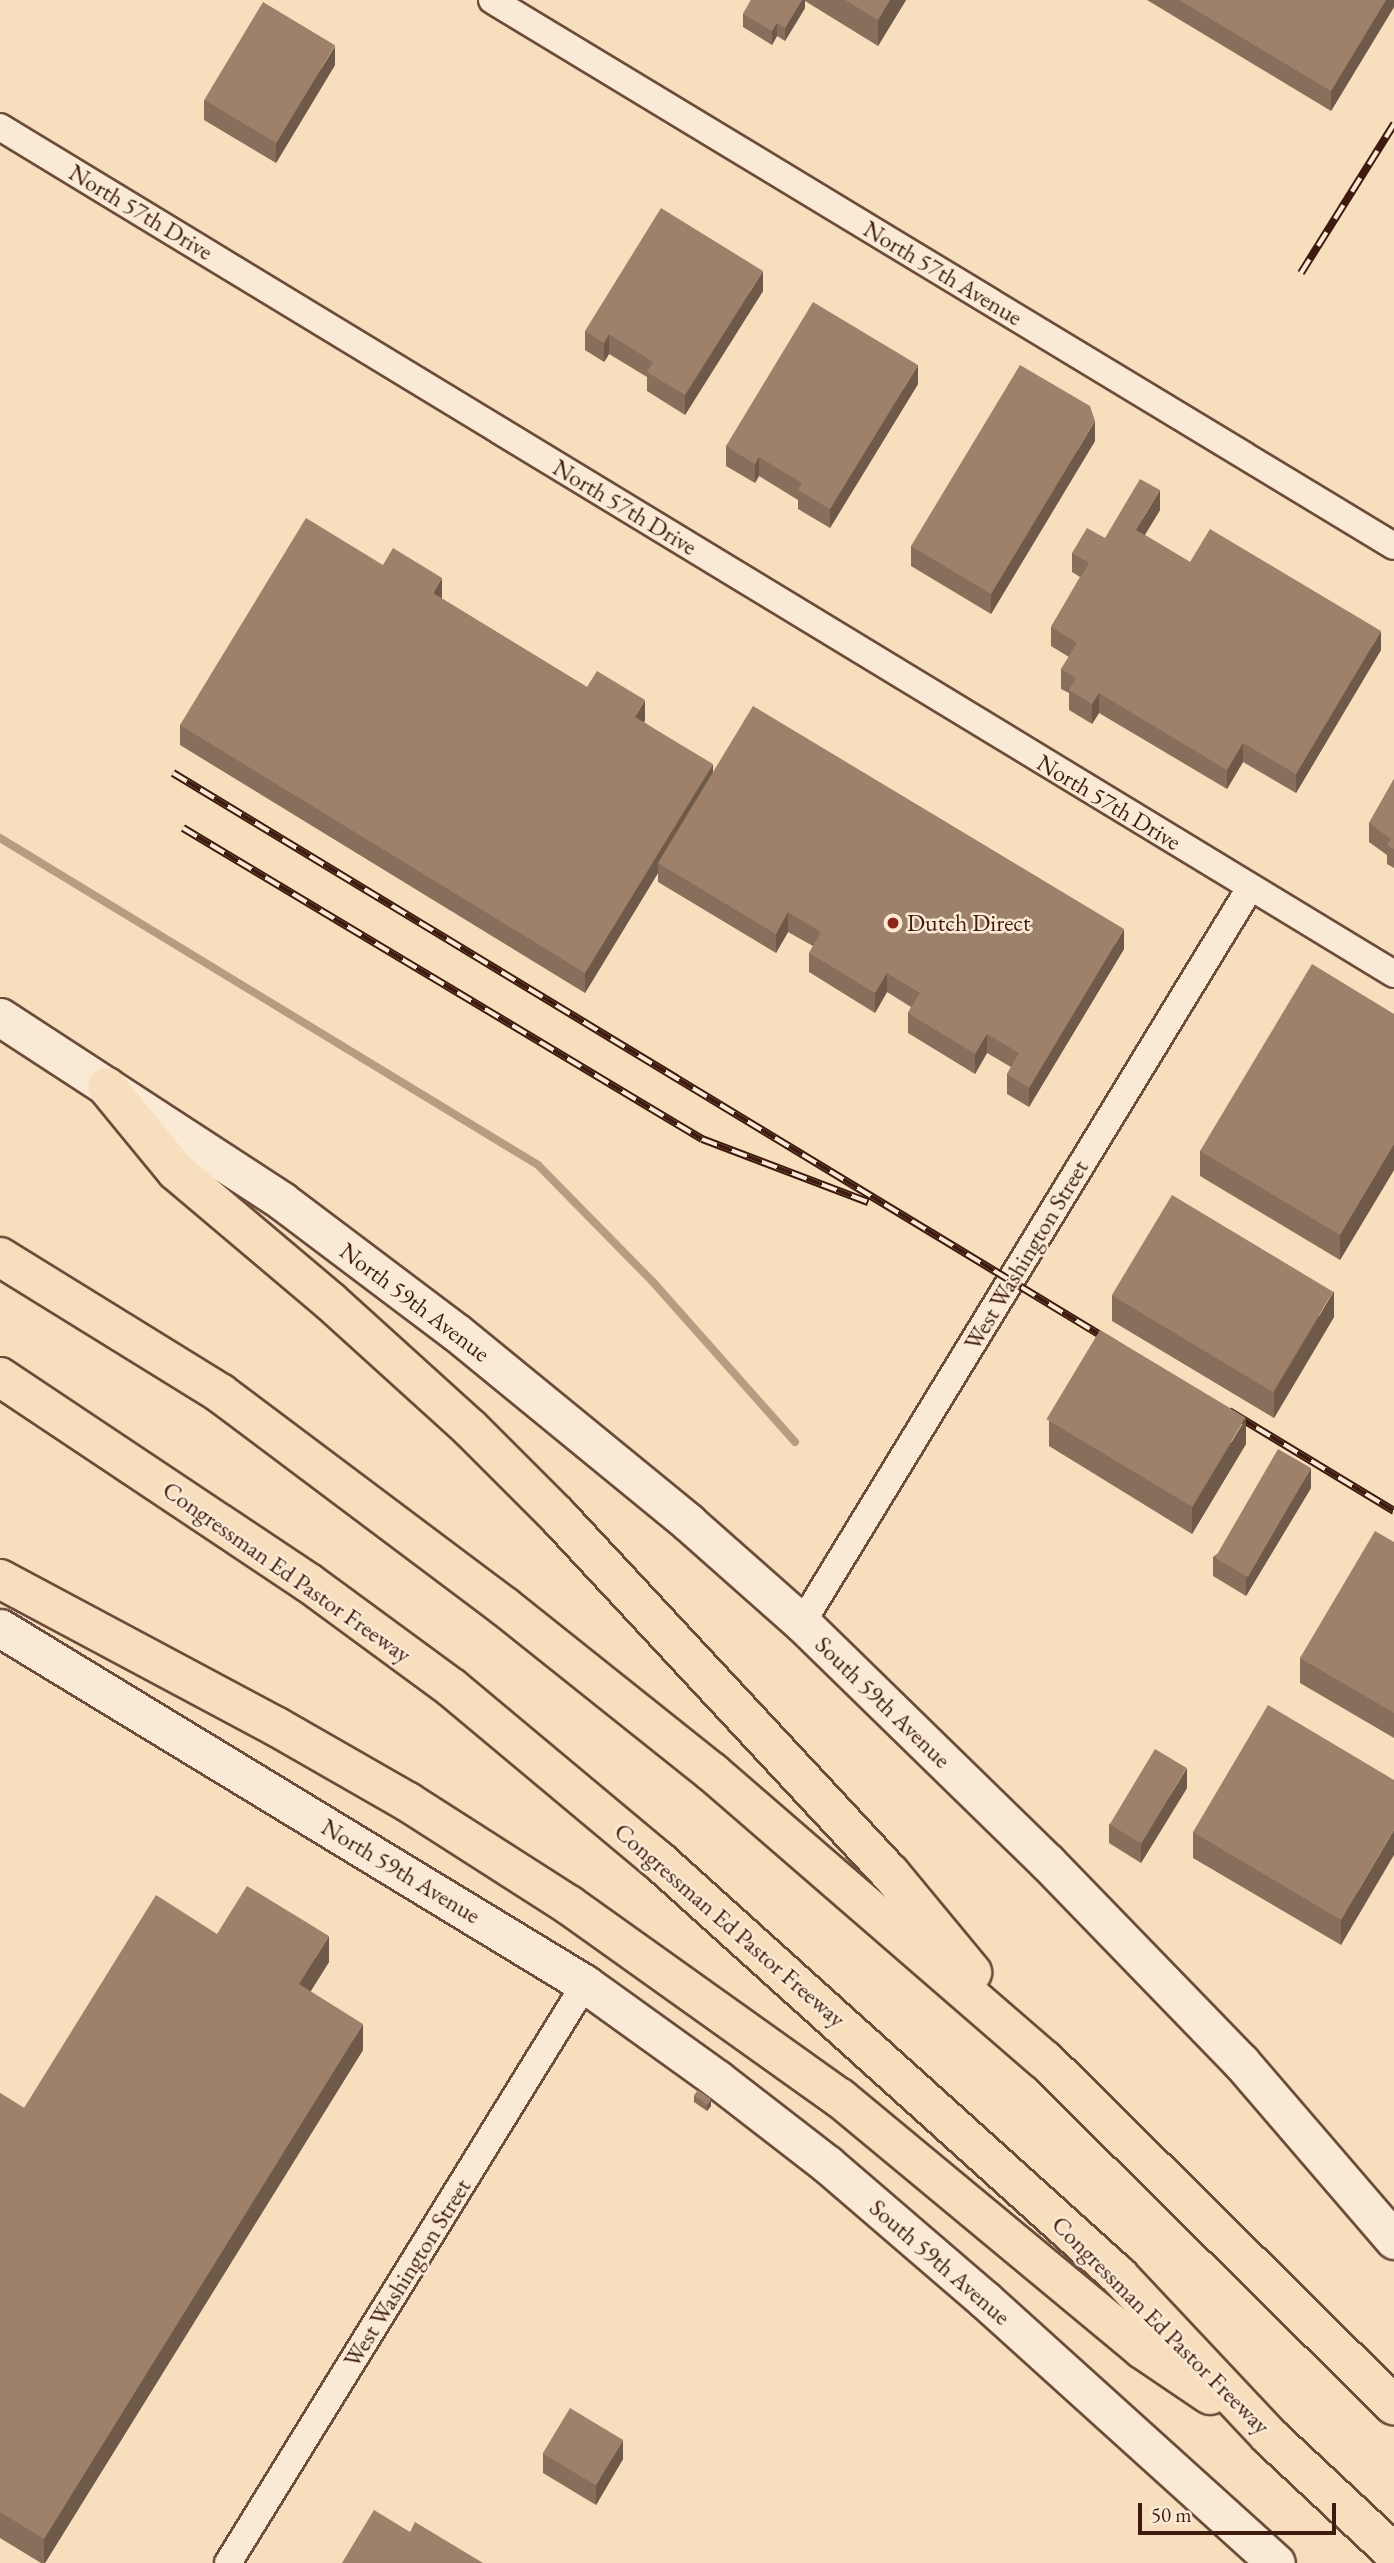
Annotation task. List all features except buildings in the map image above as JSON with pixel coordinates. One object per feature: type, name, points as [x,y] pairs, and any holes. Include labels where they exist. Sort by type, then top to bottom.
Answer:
[{"type":"highway","points":[[107,1087],[176,1171],[341,1311],[557,1515],[890,1874],[1045,2060]]},
{"type":"highway","points":[[0,1257],[220,1393],[505,1607],[712,1772],[1045,2060],[1394,2405]]},
{"type":"highway","name":"Congressman Ed Pastor Freeway","points":[[0,1377],[309,1583],[452,1688],[617,1826],[820,2003],[1119,2276],[1269,2436],[1394,2553]]},
{"type":"highway","points":[[0,1579],[276,1727],[547,1891],[840,2098],[1142,2349],[1269,2436]]},
{"type":"main road","name":"North 59th Avenue","points":[[0,1017],[282,1201],[456,1332],[597,1446],[802,1623]]},
{"type":"main road","name":"South 59th Avenue","points":[[802,1623],[1046,1862],[1241,2062],[1394,2240]]},
{"type":"main road","name":"North 59th Avenue","points":[[0,1628],[585,1984]]},
{"type":"main road","name":"South 59th Avenue","points":[[585,1984],[827,2164],[1276,2563]]},
{"type":"street","name":"North 57th Avenue","points":[[492,0],[1394,545]]},
{"type":"street","name":"North 57th Drive","points":[[0,127],[1394,974]]},
{"type":"street","name":"West Washington Street","points":[[802,1623],[1250,888]]},
{"type":"street","name":"West Washington Street","points":[[228,2563],[585,1984]]},
{"type":"waterway","points":[[0,838],[538,1165],[653,1282],[795,1442]]},
{"type":"railway","points":[[1301,273],[1394,124]]},
{"type":"railway","points":[[173,773],[1115,1344]]},
{"type":"railway","points":[[183,828],[702,1139],[868,1202]]},
{"type":"railway","points":[[1229,1411],[1394,1511]]},
{"type":"place","name":"Dutch Direct","points":[[893,923]]}]
